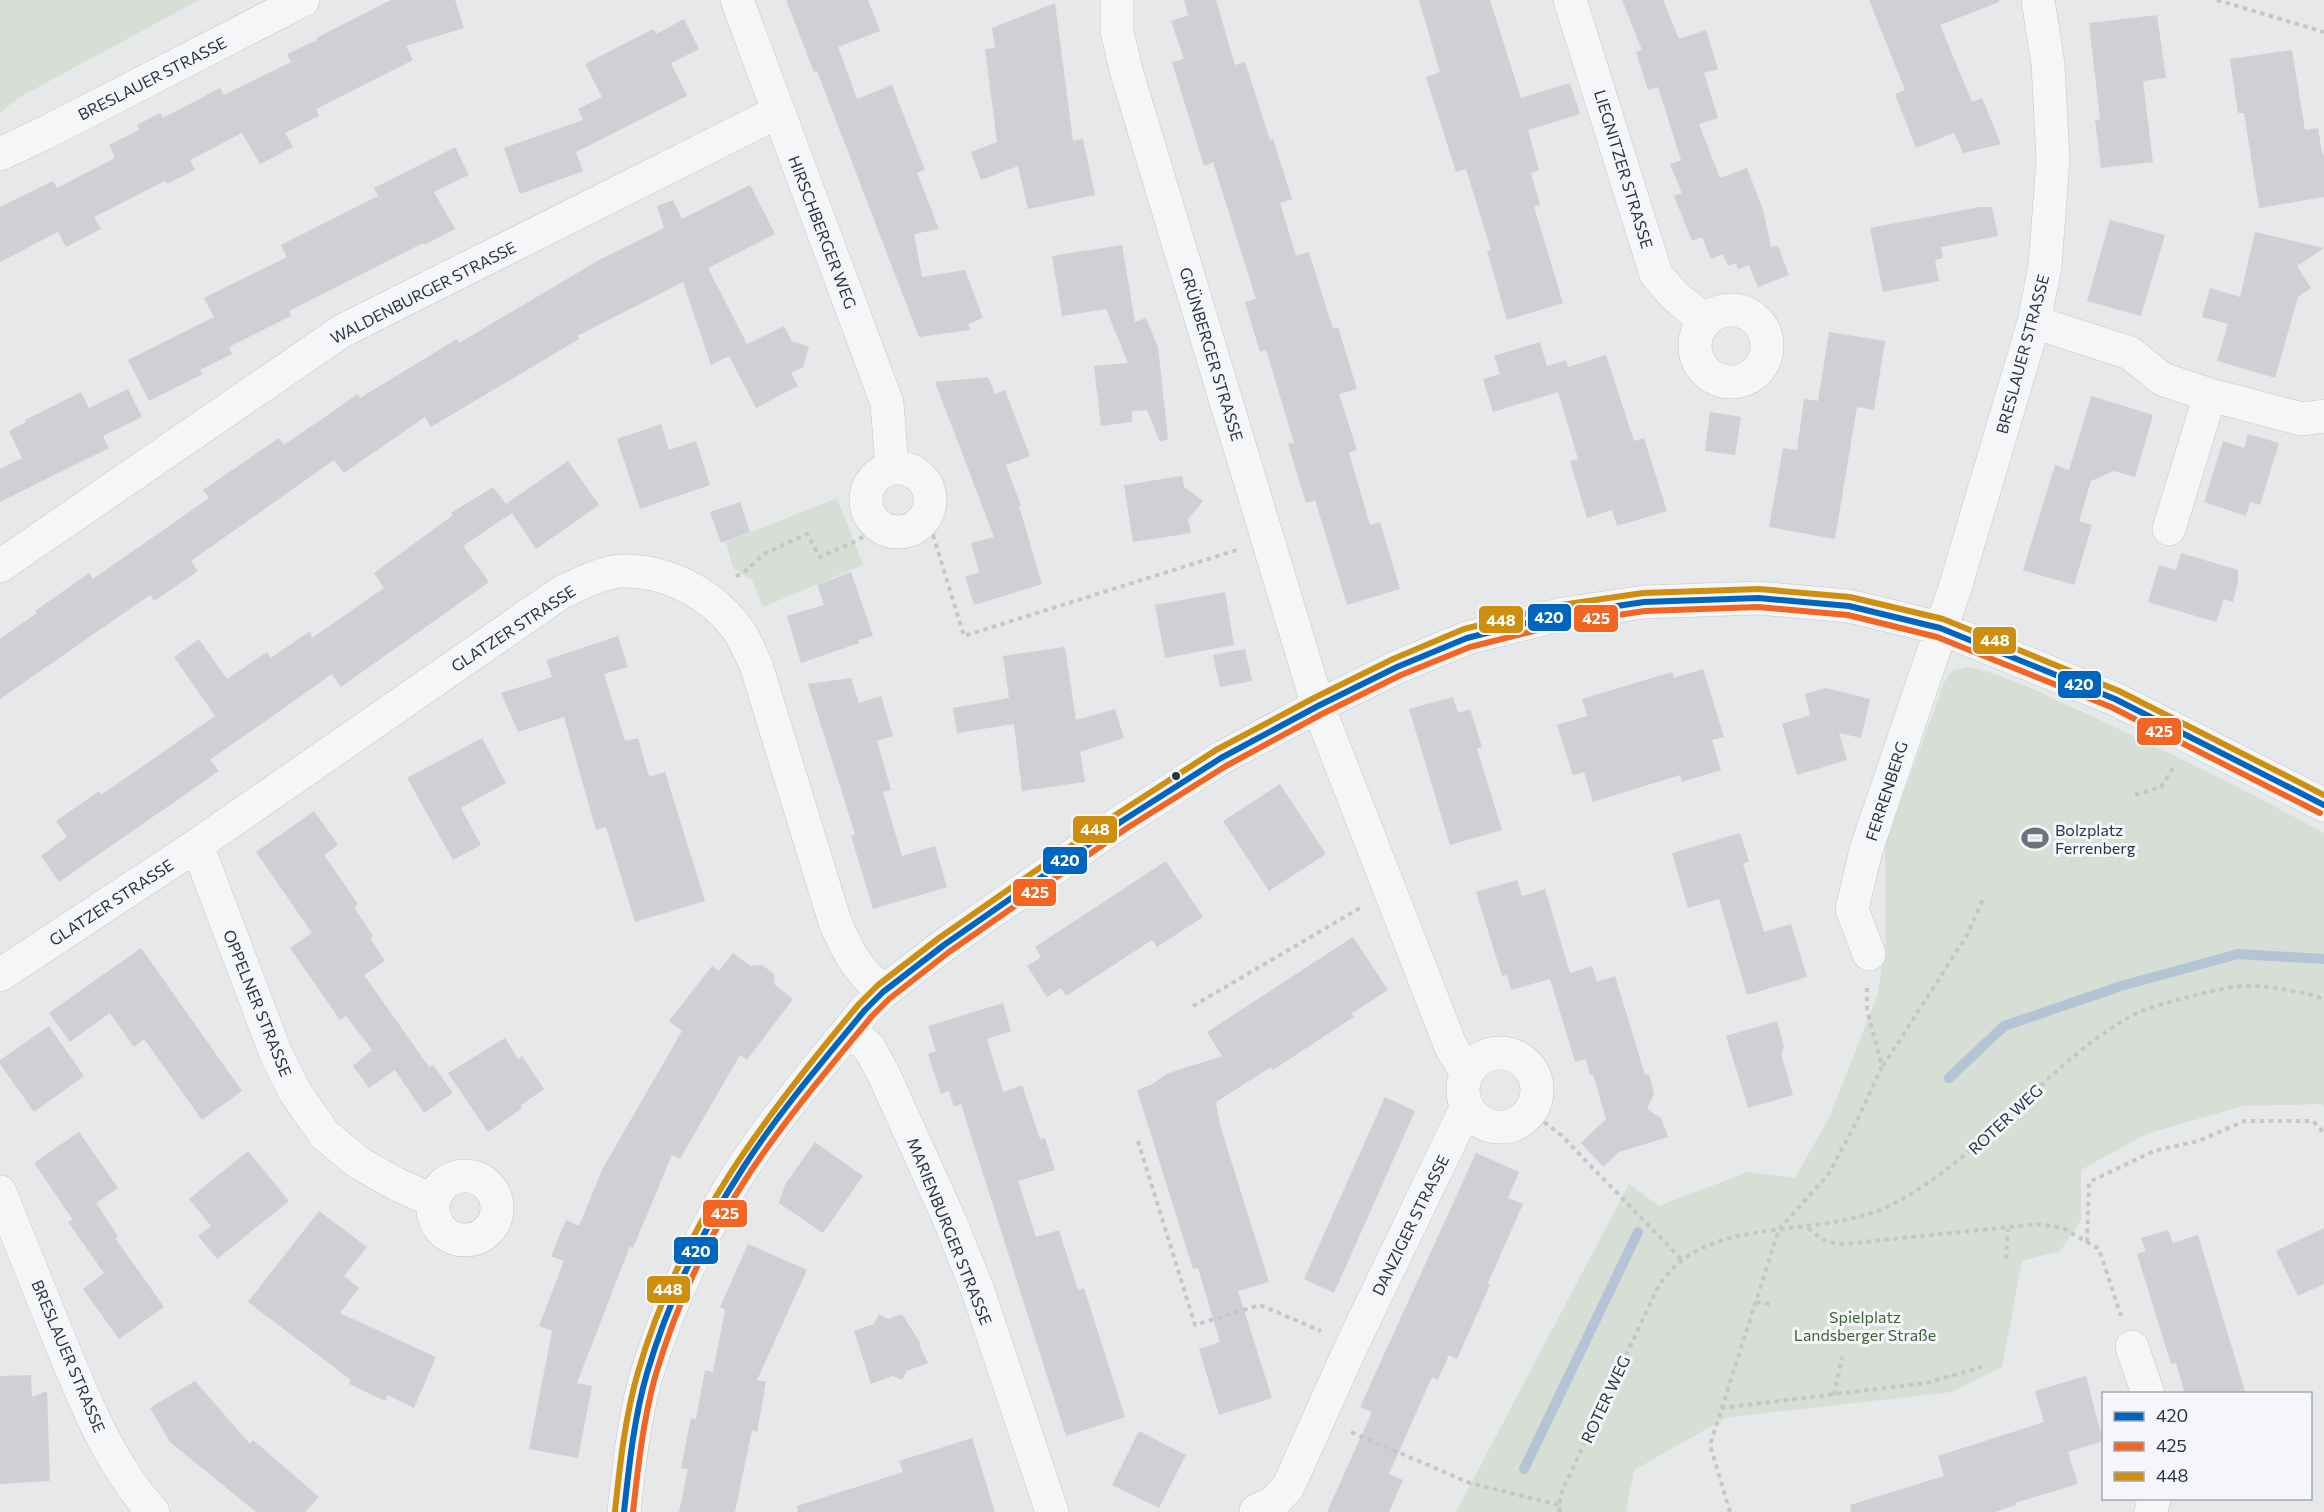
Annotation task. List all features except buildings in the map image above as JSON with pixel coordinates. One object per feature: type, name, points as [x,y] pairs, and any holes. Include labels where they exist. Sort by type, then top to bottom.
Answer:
[{"type":"street","name":"BRESLAUER STRASSE","points":[[0,154],[48,132],[303,0]]},
{"type":"street","name":"HIRSCHBERGER WEG","points":[[737,0],[887,403],[892,467]]},
{"type":"street","name":"GRÜNBERGER STRASSE","points":[[1117,0],[1117,31],[1126,70],[1318,706]]},
{"type":"street","name":"LIEGNITZER STRASSE","points":[[1570,0],[1656,274],[1674,297],[1688,309],[1706,319]]},
{"type":"street","name":"BRESLAUER STRASSE","points":[[1940,628],[1955,588],[2034,322],[2045,266],[2053,160],[2048,64],[2038,0]]},
{"type":"street","name":"WALDENBURGER STRASSE","points":[[0,566],[342,331],[778,112]]},
{"type":"street","points":[[2034,322],[2130,353],[2162,379],[2211,395],[2302,419],[2324,416]]},
{"type":"street","points":[[2169,529],[2211,395]]},
{"type":"street","points":[[892,467],[903,467],[921,477],[927,486],[929,507],[918,525],[899,532],[889,531],[872,520],[865,499],[867,488],[881,471],[892,467]]},
{"type":"street","name":"GLATZER STRASSE","points":[[0,975],[197,845],[562,592],[591,579],[621,571],[676,580],[708,600],[738,629],[756,665],[835,922],[850,955],[862,974],[883,992]]},
{"type":"street","points":[[624,1512],[630,1456],[647,1374],[684,1276],[728,1191],[766,1134],[850,1029],[883,992],[944,945],[1122,821],[1221,758],[1318,706],[1467,638],[1563,614],[1644,602],[1758,598],[1849,606],[1940,628],[2115,699],[2324,805]]},
{"type":"street","name":"FERRENBERG","points":[[1869,954],[1852,909],[1866,850],[1940,628]]},
{"type":"street","points":[[1318,706],[1451,1047],[1467,1073],[1473,1064],[1495,1053],[1518,1058],[1528,1066],[1534,1076],[1536,1094],[1530,1111],[1521,1120],[1497,1127],[1484,1124],[1467,1106]]},
{"type":"street","name":"OPPELNER STRASSE","points":[[197,845],[276,1054],[295,1092],[325,1135],[359,1163],[396,1184],[434,1201]]},
{"type":"street","name":"MARIENBURGER STRASSE","points":[[850,1029],[870,1049],[885,1077],[949,1219],[978,1291],[1040,1482],[1052,1512]]},
{"type":"street","name":"DANZIGER STRASSE","points":[[1256,1511],[1275,1502],[1288,1487],[1352,1345],[1467,1106],[1463,1095],[1467,1073]]},
{"type":"street","name":"BRESLAUER STRASSE","points":[[0,1192],[86,1404],[113,1454],[143,1501],[153,1512]]},
{"type":"street","points":[[2132,1347],[2147,1392]]},
{"type":"path","points":[[2217,0],[2324,32]]},
{"type":"path","points":[[918,525],[933,535],[964,636],[1269,540]]},
{"type":"path","points":[[742,574],[764,555],[807,534],[820,557],[880,527]]},
{"type":"path","points":[[2135,795],[2161,787],[2192,737]]},
{"type":"path","points":[[1193,1006],[1389,891]]},
{"type":"path","points":[[1730,1512],[1710,1445],[1779,1229],[1828,1175],[1856,1123],[1882,1066],[1966,937],[1983,899]]},
{"type":"path","points":[[1869,954],[1867,1010],[1882,1066]]},
{"type":"path","name":"ROTER WEG","points":[[1560,1512],[1562,1491],[1659,1286],[1682,1260],[1704,1248],[1727,1240],[1779,1229],[1808,1227],[1869,1215],[1893,1205],[1934,1179],[1978,1145],[2072,1057],[2133,1016],[2162,1004],[2217,990],[2253,986],[2317,996],[2324,1000]]},
{"type":"path","points":[[1530,1111],[1561,1135],[1682,1260]]},
{"type":"path","points":[[2087,1242],[2089,1182],[2154,1151],[2198,1141],[2245,1121],[2313,1121],[2324,1133]]},
{"type":"path","points":[[1138,1141],[1195,1325],[1260,1305],[1352,1345]]},
{"type":"path","points":[[1808,1227],[1818,1237],[1829,1243],[1845,1244],[2008,1229],[2037,1224],[2063,1228],[2099,1249],[2132,1347]]},
{"type":"path","points":[[2006,1259],[2008,1229]]},
{"type":"path","points":[[1756,1302],[1774,1305]]},
{"type":"path","points":[[1834,1395],[1842,1357]]},
{"type":"path","points":[[1721,1408],[1926,1383],[1982,1367]]},
{"type":"path","points":[[1319,1419],[1470,1483],[1559,1506]]},
{"type":"green space","points":[[0,0],[199,0],[18,98],[0,113]]},
{"type":"green space","points":[[837,498],[863,565],[763,607],[752,580],[733,568],[726,542]]},
{"type":"green space","name":"Spielplatz Landsberger Straße","points":[[1968,667],[2046,695],[2209,773],[2324,833],[2324,1107],[2322,1104],[2243,1106],[2146,1134],[2081,1170],[2081,1220],[2060,1251],[2022,1261],[2002,1367],[1952,1392],[1728,1417],[1634,1470],[1626,1512],[1456,1512],[1629,1184],[1659,1206],[1748,1172],[1795,1178],[1830,1116],[1878,993],[1886,939],[1885,844],[1944,683],[1952,671]]},
{"type":"waterway","points":[[1949,1078],[2004,1026],[2121,986],[2238,954],[2324,959]]},
{"type":"waterway","points":[[1524,1469],[1638,1232]]},
{"type":"transit line","name":"448","points":[[615,1511],[633,1389],[656,1319],[677,1269],[701,1222],[758,1132],[859,1004],[878,985],[939,938],[1117,814],[1216,750],[1393,659],[1464,629],[1561,605],[1643,593],[1759,589],[1850,597],[1943,619],[2119,691],[2324,795]]},
{"type":"transit line","name":"420","points":[[624,1512],[632,1442],[642,1390],[665,1320],[700,1242],[728,1192],[771,1127],[865,1010],[883,992],[944,945],[1122,821],[1221,758],[1397,667],[1467,638],[1563,614],[1644,602],[1758,598],[1849,606],[1940,628],[2115,699],[2324,805]]},
{"type":"transit line","name":"425","points":[[633,1512],[644,1427],[655,1377],[673,1323],[708,1244],[765,1151],[872,1016],[889,999],[949,952],[1127,828],[1226,766],[1322,714],[1401,675],[1470,647],[1565,623],[1645,611],[1758,607],[1848,615],[1937,637],[2111,707],[2320,813]]},
{"type":"place","name":"Bolzplatz Ferrenberg","points":[[2035,838]]}]
